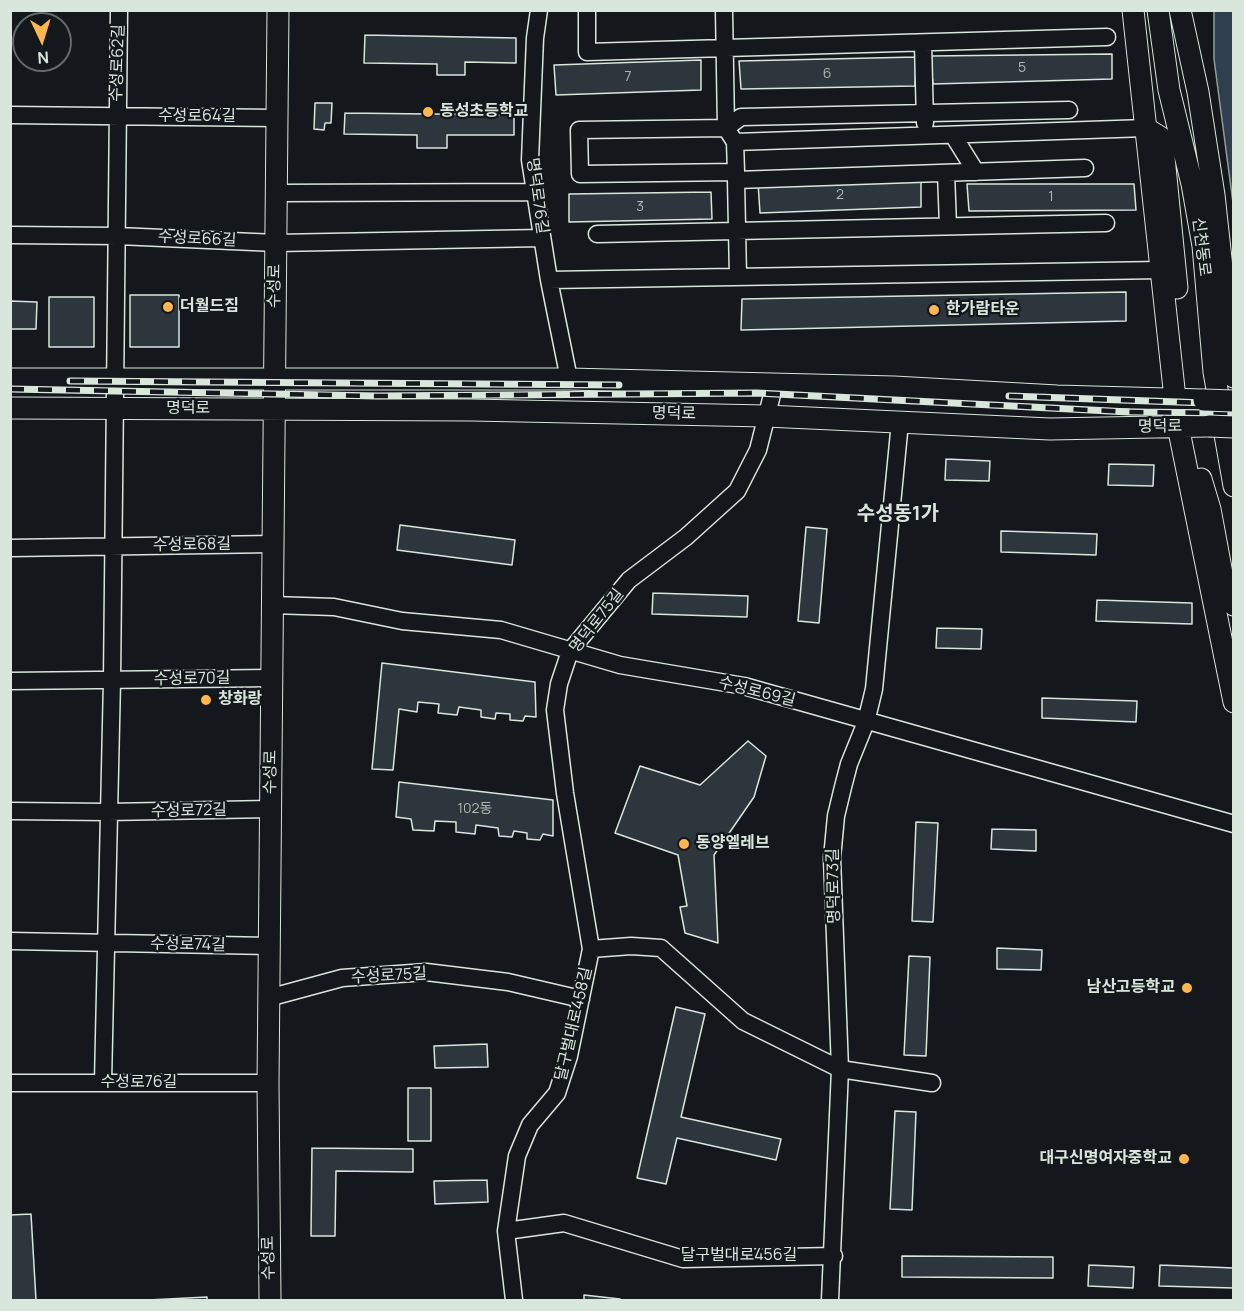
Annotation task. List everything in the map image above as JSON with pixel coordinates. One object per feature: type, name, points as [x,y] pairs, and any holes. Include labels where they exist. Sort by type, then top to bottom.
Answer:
[{"type":"main road","name":"수성로","points":[[270,1300],[268,998],[278,10]]},
{"type":"main road","points":[[1133,10],[1161,270],[1190,399]]},
{"type":"main road","name":"신천동로","points":[[1158,10],[1169,90],[1192,184],[1203,246],[1214,372],[1233,486]]},
{"type":"main road","name":"신천동로","points":[[1180,10],[1198,92],[1214,195],[1233,378]]},
{"type":"main road","points":[[1146,128],[1160,137],[1173,234],[1193,426],[1233,702]]},
{"type":"main road","points":[[1173,234],[1177,227],[1189,226],[1203,246]]},
{"type":"main road","name":"명덕로","points":[[10,379],[569,379],[775,383],[1057,396],[1233,401]]},
{"type":"main road","name":"명덕로","points":[[10,408],[766,416],[1050,429],[1233,427]]},
{"type":"main road","points":[[1193,426],[1225,590],[1233,605]]},
{"type":"street","name":"수성로62길","points":[[116,116],[119,10]]},
{"type":"street","name":"명덕로76길","points":[[539,10],[535,38],[530,160],[549,280],[569,379]]},
{"type":"street","points":[[587,10],[587,52],[725,50],[1107,37]]},
{"type":"street","points":[[724,10],[731,135],[736,176],[738,277]]},
{"type":"street","points":[[922,43],[925,136]]},
{"type":"street","points":[[731,135],[741,117],[1069,110]]},
{"type":"street","points":[[1025,111],[1025,132]]},
{"type":"street","name":"수성로64길","points":[[10,115],[277,118]]},
{"type":"street","points":[[103,1082],[112,680],[112,546],[118,236],[116,116]]},
{"type":"street","points":[[1084,168],[946,173],[736,176],[580,174],[579,130],[731,135],[925,136],[1146,128]]},
{"type":"street","points":[[953,135],[976,172]]},
{"type":"street","points":[[946,173],[948,225]]},
{"type":"street","points":[[276,193],[535,192]]},
{"type":"street","points":[[597,234],[737,229],[1106,223]]},
{"type":"street","name":"수성로66길","points":[[10,235],[118,236],[276,243]]},
{"type":"street","name":"수성로","points":[[276,243],[542,238]]},
{"type":"street","points":[[549,280],[1161,270]]},
{"type":"street","name":"명덕로75길","points":[[591,949],[565,793],[555,710],[570,651],[629,580],[695,530],[737,491],[752,465],[775,383]]},
{"type":"street","name":"명덕로73길","points":[[840,1069],[832,858],[836,816],[843,787],[866,722],[874,689],[900,422]]},
{"type":"street","name":"수성로68길","points":[[10,548],[273,544]]},
{"type":"street","name":"수성로69길","points":[[272,606],[334,607],[402,621],[501,630],[620,665],[744,686],[1233,824]]},
{"type":"street","name":"수성로70길","points":[[10,681],[272,678]]},
{"type":"street","name":"수성로72길","points":[[10,811],[270,809]]},
{"type":"street","name":"수성로74길","points":[[10,942],[270,946]]},
{"type":"street","points":[[591,949],[631,946],[661,948],[743,1021],[840,1069],[932,1083]]},
{"type":"street","name":"달구벌대로458길","points":[[514,1300],[506,1231],[517,1156],[530,1125],[557,1093],[569,1056],[591,949]]},
{"type":"street","name":"수성로75길","points":[[268,998],[342,978],[426,972],[508,982],[581,999]]},
{"type":"street","points":[[830,1300],[834,1256],[840,1069]]},
{"type":"street","name":"수성로76길","points":[[10,1083],[268,1083]]},
{"type":"street","name":"달구벌대로456길","points":[[506,1231],[564,1223],[683,1258],[834,1256]]},
{"type":"water","points":[[1214,11],[1233,11],[1233,203],[1214,59]]},
{"type":"building","points":[[365,35],[516,38],[516,63],[465,62],[465,75],[437,75],[437,64],[364,63]]},
{"type":"building","points":[[1112,54],[1112,79],[933,84],[930,56]]},
{"type":"building","points":[[916,57],[915,86],[741,89],[739,61]]},
{"type":"building","points":[[701,60],[701,90],[556,95],[554,65]]},
{"type":"building","points":[[315,103],[332,103],[331,123],[325,123],[324,130],[314,129]]},
{"type":"building","points":[[345,113],[514,115],[514,135],[447,135],[447,148],[417,148],[417,135],[344,134]]},
{"type":"building","points":[[921,178],[921,207],[760,213],[758,183]]},
{"type":"building","points":[[967,184],[1134,184],[1136,210],[969,211]]},
{"type":"building","points":[[711,192],[712,219],[569,222],[569,194]]},
{"type":"building","name":"한가람타운","points":[[1126,292],[1126,321],[741,330],[742,299]]},
{"type":"building","points":[[130,295],[179,295],[179,347],[130,347]]},
{"type":"building","points":[[49,297],[94,297],[94,347],[49,347]]},
{"type":"building","points":[[10,301],[37,302],[36,329],[10,329]]},
{"type":"building","points":[[946,459],[990,461],[989,481],[945,480]]},
{"type":"building","points":[[1109,464],[1154,465],[1153,486],[1108,485]]},
{"type":"building","points":[[400,525],[515,540],[512,565],[397,550]]},
{"type":"building","points":[[806,527],[827,529],[819,623],[798,621]]},
{"type":"building","points":[[1001,531],[1097,534],[1096,555],[1001,552]]},
{"type":"building","points":[[653,593],[748,596],[747,617],[652,614]]},
{"type":"building","points":[[1097,600],[1192,603],[1192,624],[1096,621]]},
{"type":"building","points":[[937,628],[982,629],[981,649],[936,648]]},
{"type":"building","points":[[382,663],[535,682],[536,717],[525,716],[523,721],[510,720],[510,714],[496,713],[495,719],[481,717],[481,710],[459,707],[457,715],[438,713],[439,704],[418,702],[417,712],[399,709],[393,770],[372,769]]},
{"type":"building","points":[[1042,698],[1137,701],[1136,722],[1042,718]]},
{"type":"building","name":"동양엘레브","points":[[748,741],[766,756],[754,797],[714,855],[718,943],[685,933],[680,907],[687,906],[678,855],[615,833],[640,766],[700,785]]},
{"type":"building","points":[[399,782],[553,800],[553,836],[543,834],[540,840],[527,839],[527,833],[514,831],[512,837],[499,836],[498,828],[476,825],[475,834],[456,832],[456,822],[435,821],[434,831],[413,830],[411,819],[396,817]]},
{"type":"building","points":[[916,822],[938,823],[933,922],[912,921]]},
{"type":"building","points":[[992,829],[1036,830],[1036,851],[991,849]]},
{"type":"building","points":[[997,948],[1042,950],[1041,970],[997,969]]},
{"type":"building","points":[[909,956],[930,957],[926,1056],[904,1055]]},
{"type":"building","points":[[676,1007],[705,1014],[681,1117],[781,1139],[776,1160],[677,1138],[666,1184],[637,1178]]},
{"type":"building","points":[[487,1044],[488,1067],[435,1068],[434,1046]]},
{"type":"building","points":[[408,1088],[431,1088],[431,1141],[408,1141]]},
{"type":"building","points":[[895,1111],[916,1112],[912,1210],[890,1209]]},
{"type":"building","points":[[312,1148],[413,1149],[413,1172],[336,1171],[335,1236],[311,1236]]},
{"type":"building","points":[[487,1180],[488,1202],[435,1204],[434,1181]]},
{"type":"building","points":[[31,1214],[36,1300],[10,1300],[10,1215]]},
{"type":"building","points":[[902,1256],[1053,1257],[1053,1278],[902,1277]]},
{"type":"building","points":[[1089,1265],[1134,1267],[1133,1288],[1088,1286]]},
{"type":"building","points":[[1160,1265],[1234,1268],[1234,1288],[1159,1286]]},
{"type":"building","points":[[584,1295],[620,1299],[620,1300],[584,1300]]},
{"type":"building","points":[[207,1297],[207,1300],[148,1300]]},
{"type":"railway","points":[[70,381],[619,385]]},
{"type":"railway","points":[[10,389],[378,396],[757,393],[1129,412],[1234,413]]},
{"type":"railway","points":[[1009,396],[1234,404]]},
{"type":"place","name":"동성초등학교","points":[[428,112]]},
{"type":"place","name":"더월드짐","points":[[168,307]]},
{"type":"place","name":"한가람타운","points":[[934,310]]},
{"type":"place","name":"창화랑","points":[[206,700]]},
{"type":"place","name":"동양엘레브","points":[[684,844]]},
{"type":"place","name":"남산고등학교","points":[[1187,988]]},
{"type":"place","name":"대구신명여자중학교","points":[[1184,1159]]},
{"type":"district","name":"수성동1가","points":[[898,514]]}]
